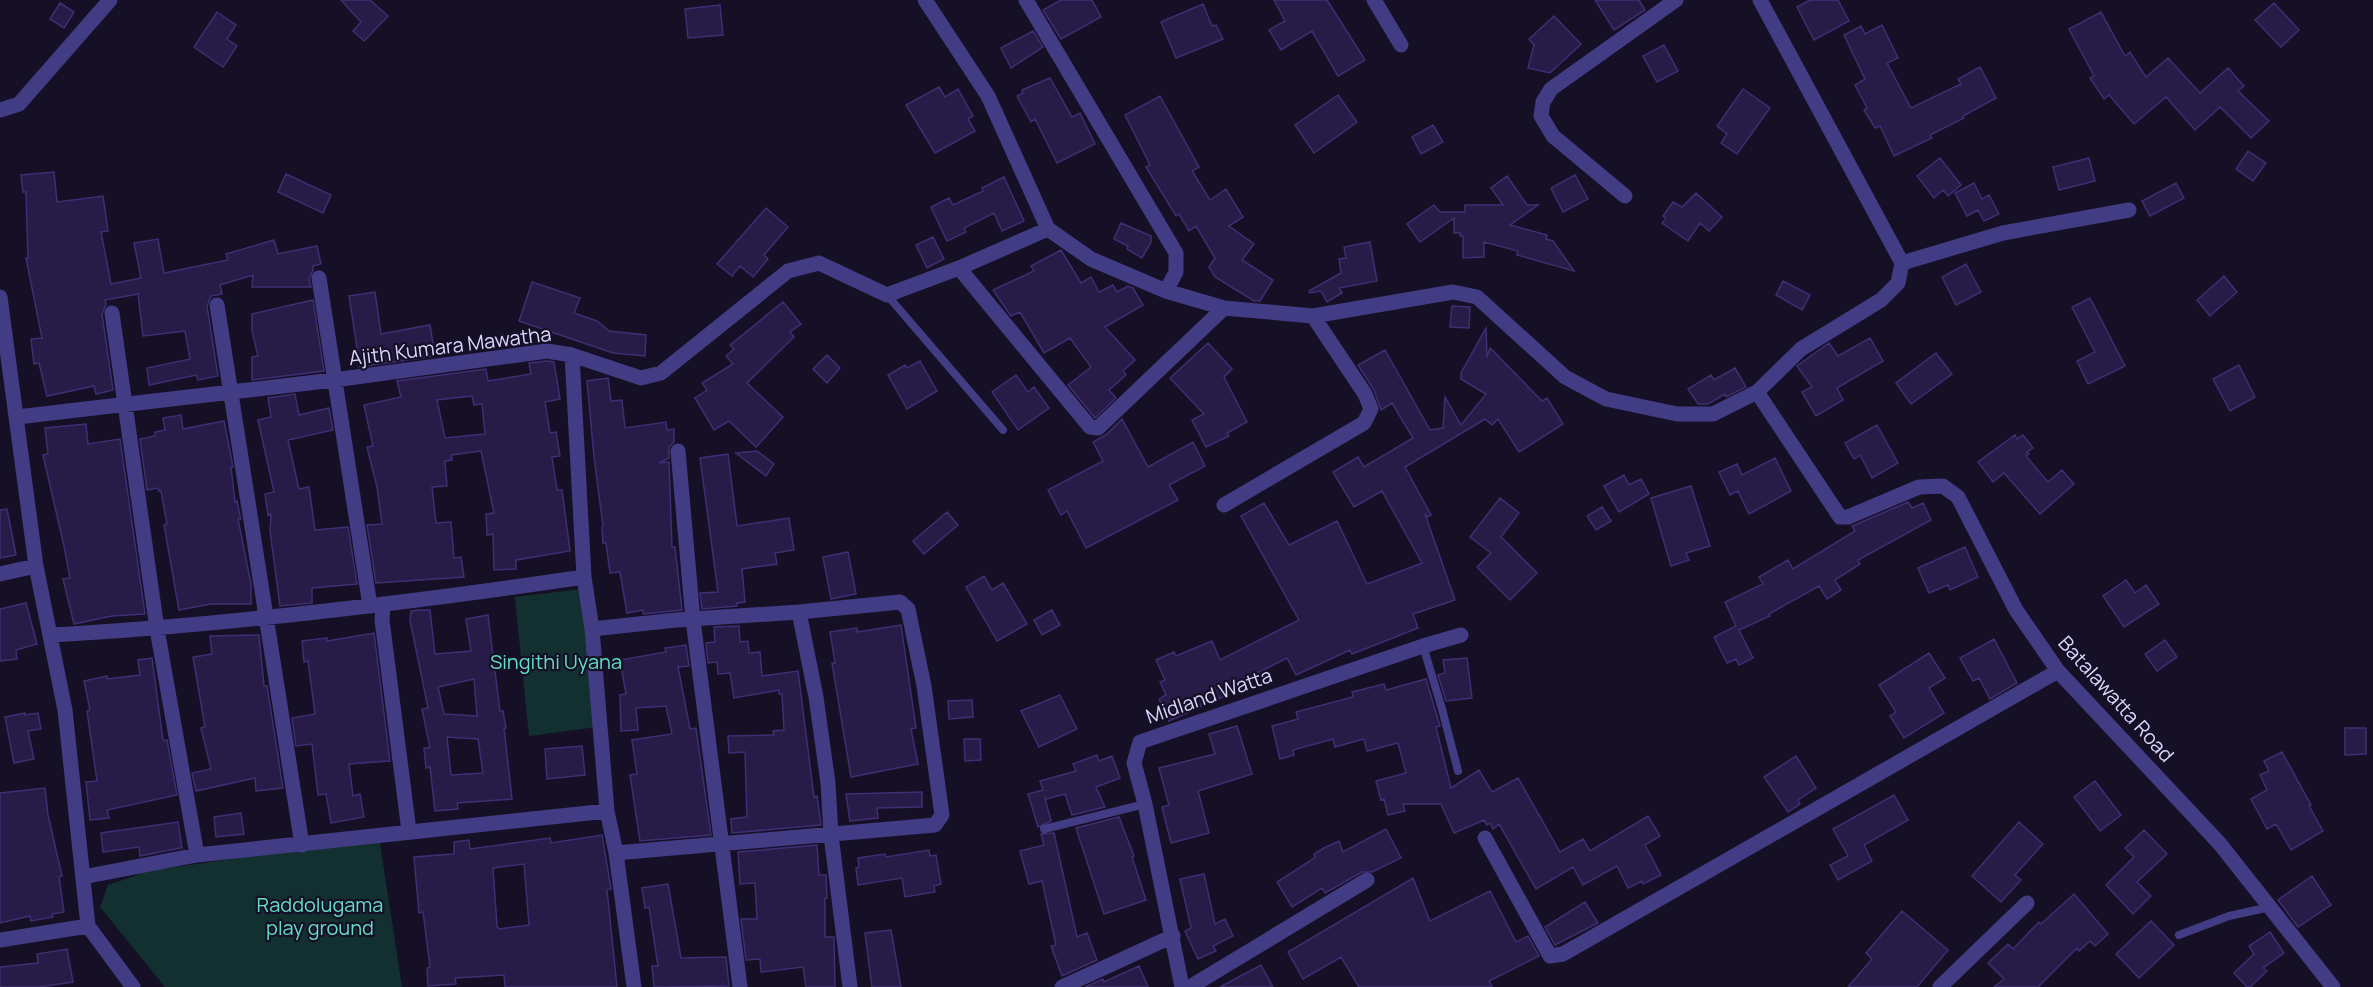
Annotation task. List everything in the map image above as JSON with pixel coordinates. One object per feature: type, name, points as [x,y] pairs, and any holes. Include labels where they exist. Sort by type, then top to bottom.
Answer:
[{"type":"street","points":[[0,110],[19,105],[110,0]]},
{"type":"street","points":[[925,0],[988,96],[1048,229],[1091,260],[1166,291],[1224,308],[1313,316],[1453,292],[1477,297],[1565,377],[1605,399],[1677,414],[1713,414],[1757,392],[1801,349],[1881,300],[1898,283],[1902,263],[1760,0]]},
{"type":"street","points":[[1026,0],[1176,254],[1176,272],[1166,291]]},
{"type":"street","points":[[1374,0],[1401,45]]},
{"type":"street","points":[[1625,196],[1553,136],[1541,116],[1543,102],[1551,89],[1676,0]]},
{"type":"street","points":[[1902,263],[2003,234],[2129,210]]},
{"type":"street","points":[[887,295],[959,268],[1048,229]]},
{"type":"street","name":"Ajith Kumara Mawatha","points":[[17,417],[334,380],[547,351],[572,355],[641,378],[661,373],[788,271],[819,262],[887,295]]},
{"type":"street","points":[[959,268],[1090,427],[1098,428],[1224,308]]},
{"type":"street","points":[[319,278],[334,380],[376,605],[382,620],[409,831]]},
{"type":"street","points":[[0,297],[36,566],[65,710],[88,926],[133,987]]},
{"type":"street","points":[[217,305],[302,845]]},
{"type":"street","points":[[112,312],[157,629],[197,855]]},
{"type":"street","points":[[1224,505],[1364,423],[1371,409],[1365,394],[1313,316]]},
{"type":"street","points":[[572,355],[584,577],[592,629],[607,811],[616,853],[634,987]]},
{"type":"street","name":"Batalawatta Road","points":[[1757,392],[1840,517],[1848,517],[1919,487],[1943,486],[1958,497],[2016,610],[2058,671],[2220,844],[2333,987]]},
{"type":"street","points":[[678,451],[693,620],[740,987]]},
{"type":"street","points":[[0,574],[36,566]]},
{"type":"street","points":[[51,635],[157,629],[376,605],[584,577]]},
{"type":"street","points":[[592,629],[900,602],[908,609],[926,698],[942,814],[935,825],[616,853]]},
{"type":"street","points":[[799,612],[816,697],[828,783],[831,835],[850,987]]},
{"type":"street","name":"Midland Watta","points":[[1182,987],[1145,804],[1134,763],[1140,741],[1461,635]]},
{"type":"street","points":[[1485,838],[1550,956],[1563,954],[2058,671]]},
{"type":"street","points":[[82,877],[197,855],[607,811]]},
{"type":"street","points":[[1190,987],[1367,880]]},
{"type":"street","points":[[1940,987],[2027,903]]},
{"type":"street","points":[[0,940],[88,926]]},
{"type":"street","points":[[1062,987],[1173,936]]},
{"type":"lane","points":[[887,295],[1003,430]]},
{"type":"lane","points":[[1423,646],[1458,771]]},
{"type":"lane","points":[[1044,829],[1145,804]]},
{"type":"lane","points":[[2180,935],[2229,916],[2271,907]]},
{"type":"green space","name":"Singithi Uyana","points":[[582,589],[597,727],[529,736],[515,597]]},
{"type":"green space","name":"Raddolugama play ground","points":[[379,837],[402,987],[165,987],[100,907],[108,885],[149,871]]},
{"type":"building","points":[[341,0],[370,0],[388,16],[364,41],[353,31],[361,22]]},
{"type":"building","points":[[1061,0],[1092,0],[1101,17],[1061,39],[1043,10]]},
{"type":"building","points":[[1274,0],[1327,0],[1365,60],[1338,76],[1312,31],[1281,50],[1269,30],[1285,21]]},
{"type":"building","points":[[1595,0],[1639,0],[1645,10],[1614,30]]},
{"type":"building","points":[[1810,0],[1838,0],[1849,21],[1814,40],[1797,7]]},
{"type":"building","points":[[60,3],[74,12],[64,28],[50,19]]},
{"type":"building","points":[[2274,3],[2299,30],[2281,47],[2255,20]]},
{"type":"building","points":[[1203,4],[1212,26],[1216,25],[1223,39],[1176,58],[1161,22]]},
{"type":"building","points":[[720,5],[723,35],[688,38],[685,9]]},
{"type":"building","points":[[217,12],[236,25],[227,39],[237,46],[223,67],[194,47]]},
{"type":"building","points":[[2101,12],[2125,56],[2130,52],[2146,77],[2168,58],[2200,93],[2228,68],[2244,86],[2238,91],[2269,121],[2251,138],[2220,107],[2195,130],[2166,97],[2134,124],[2109,95],[2104,99],[2090,78],[2094,76],[2069,29]]},
{"type":"building","points":[[1554,16],[1581,44],[1550,73],[1528,68],[1534,45],[1529,39]]},
{"type":"building","points":[[1882,25],[1898,58],[1887,63],[1911,108],[1961,84],[1958,79],[1980,67],[1996,98],[1930,135],[1932,138],[1894,156],[1880,126],[1875,128],[1864,110],[1867,108],[1855,85],[1865,79],[1844,35],[1861,26],[1865,34]]},
{"type":"building","points":[[1033,31],[1043,47],[1011,68],[1001,48]]},
{"type":"building","points":[[1664,45],[1678,71],[1657,82],[1643,56]]},
{"type":"building","points":[[1050,78],[1072,117],[1080,113],[1095,144],[1057,163],[1035,119],[1031,122],[1017,96],[1023,93],[1022,90]]},
{"type":"building","points":[[939,87],[945,97],[958,89],[973,116],[968,119],[975,131],[935,153],[906,105]]},
{"type":"building","points":[[1743,89],[1770,108],[1737,154],[1721,143],[1727,134],[1717,126]]},
{"type":"building","points":[[1338,95],[1357,122],[1314,153],[1295,125]]},
{"type":"building","points":[[1160,96],[1199,167],[1192,171],[1210,200],[1226,189],[1243,217],[1229,226],[1254,244],[1242,260],[1273,280],[1260,301],[1254,301],[1215,277],[1209,267],[1215,258],[1196,226],[1189,231],[1179,214],[1176,216],[1146,167],[1150,165],[1125,115]]},
{"type":"building","points":[[1433,125],[1443,142],[1421,154],[1412,137]]},
{"type":"building","points":[[2248,151],[2266,163],[2253,181],[2236,169]]},
{"type":"building","points":[[1940,158],[1961,185],[1948,196],[1943,190],[1934,198],[1917,176]]},
{"type":"building","points":[[2089,158],[2095,181],[2059,190],[2053,167]]},
{"type":"building","points":[[54,172],[57,202],[103,196],[108,231],[101,232],[111,284],[141,278],[134,243],[158,239],[164,273],[228,260],[226,254],[274,240],[278,254],[317,246],[321,264],[313,266],[309,279],[311,287],[252,287],[253,275],[220,285],[222,294],[211,296],[207,306],[218,376],[198,380],[196,375],[149,385],[147,368],[190,359],[185,331],[143,336],[138,294],[105,300],[106,305],[102,314],[113,390],[96,394],[94,386],[47,396],[39,363],[34,364],[31,339],[42,338],[26,258],[28,258],[26,192],[23,192],[21,175]]},
{"type":"building","points":[[286,174],[331,195],[323,213],[278,192]]},
{"type":"building","points":[[1575,175],[1588,199],[1563,212],[1551,188]]},
{"type":"building","points":[[1507,176],[1527,205],[1538,205],[1510,225],[1547,235],[1546,239],[1553,241],[1574,271],[1517,255],[1518,251],[1484,242],[1484,257],[1463,258],[1463,236],[1460,236],[1460,233],[1454,233],[1454,218],[1420,242],[1407,224],[1434,205],[1440,212],[1465,212],[1465,205],[1503,205],[1491,188]]},
{"type":"building","points":[[1004,177],[1024,221],[1002,231],[994,213],[964,228],[966,232],[947,241],[931,207],[949,198],[953,205],[983,191],[982,188]]},
{"type":"building","points":[[1974,183],[1982,199],[1989,195],[1999,214],[1984,221],[1978,210],[1967,216],[1955,193]]},
{"type":"building","points":[[2176,183],[2184,198],[2150,216],[2142,201]]},
{"type":"building","points":[[1696,193],[1722,217],[1709,231],[1700,223],[1688,241],[1662,223],[1666,218],[1663,216],[1673,202],[1682,207]]},
{"type":"building","points":[[766,208],[788,227],[764,255],[768,259],[753,277],[740,266],[732,276],[717,264]]},
{"type":"building","points":[[1121,223],[1151,236],[1151,242],[1142,258],[1127,249],[1128,246],[1114,239]]},
{"type":"building","points":[[933,237],[944,259],[927,268],[916,245]]},
{"type":"building","points":[[1370,242],[1377,281],[1339,288],[1342,293],[1327,302],[1321,291],[1310,293],[1309,291],[1341,273],[1339,259],[1346,258],[1344,247]]},
{"type":"building","points":[[1061,250],[1081,283],[1091,277],[1099,292],[1113,285],[1117,292],[1128,286],[1133,288],[1143,305],[1105,327],[1135,360],[1123,371],[1126,375],[1109,390],[1116,398],[1095,418],[1068,385],[1091,367],[1070,338],[1044,353],[1020,312],[1011,316],[993,290],[1034,271],[1031,266]]},
{"type":"building","points":[[1966,264],[1981,292],[1956,305],[1942,277]]},
{"type":"building","points":[[2224,276],[2237,292],[2210,316],[2197,300]]},
{"type":"building","points":[[1783,281],[1810,295],[1802,310],[1776,295]]},
{"type":"building","points":[[532,282],[580,298],[574,313],[597,321],[609,331],[646,335],[645,356],[613,353],[519,321]]},
{"type":"building","points":[[375,292],[381,334],[430,325],[435,356],[360,367],[349,296]]},
{"type":"building","points":[[2090,298],[2125,366],[2088,384],[2077,361],[2095,352],[2072,307]]},
{"type":"building","points":[[313,300],[324,371],[252,380],[252,357],[258,356],[252,331],[252,314]]},
{"type":"building","points":[[783,302],[801,324],[790,332],[794,337],[747,383],[783,417],[756,447],[729,421],[714,430],[695,398],[707,390],[702,383],[733,364],[726,356],[734,349],[730,345]]},
{"type":"building","points":[[1452,306],[1470,307],[1469,328],[1450,327]]},
{"type":"building","points":[[1486,328],[1487,357],[1490,348],[1542,401],[1547,398],[1563,424],[1519,452],[1498,419],[1492,425],[1485,419],[1405,467],[1431,515],[1427,517],[1425,514],[1455,600],[1413,614],[1418,628],[1352,654],[1350,650],[1296,675],[1287,658],[1226,689],[1229,695],[1200,705],[1201,707],[1169,721],[1159,699],[1166,695],[1160,682],[1165,680],[1156,660],[1174,652],[1176,656],[1212,641],[1220,660],[1299,620],[1241,516],[1264,503],[1289,545],[1337,521],[1367,584],[1422,563],[1382,491],[1354,507],[1333,472],[1358,457],[1364,467],[1413,438],[1392,403],[1381,410],[1374,390],[1358,365],[1385,350],[1430,430],[1443,428],[1445,397],[1461,425],[1486,394],[1461,379],[1461,373]]},
{"type":"building","points":[[1870,338],[1883,361],[1837,388],[1843,400],[1816,416],[1802,392],[1812,387],[1797,366],[1829,343],[1838,356]]},
{"type":"building","points":[[1208,343],[1232,369],[1224,377],[1247,422],[1227,433],[1229,436],[1206,447],[1192,420],[1204,414],[1170,378]]},
{"type":"building","points":[[1936,353],[1952,374],[1911,404],[1896,383]]},
{"type":"building","points":[[827,355],[840,368],[827,383],[813,369]]},
{"type":"building","points":[[920,361],[937,391],[907,409],[888,375],[905,365],[907,368]]},
{"type":"building","points":[[554,362],[560,399],[545,402],[550,433],[556,432],[560,456],[552,457],[557,490],[562,490],[570,551],[516,560],[516,569],[494,570],[493,534],[487,535],[486,514],[494,513],[481,451],[451,455],[452,460],[445,461],[447,486],[432,487],[436,523],[451,522],[454,558],[461,557],[464,577],[376,583],[367,525],[382,524],[377,487],[367,447],[373,446],[364,405],[401,397],[397,381],[486,369],[488,381],[531,374],[529,363]],"holes":[[[472,396],[474,405],[482,404],[485,434],[445,438],[437,400]]]},
{"type":"building","points":[[2239,365],[2255,397],[2230,411],[2213,379]]},
{"type":"building","points":[[1735,368],[1746,387],[1726,397],[1725,394],[1708,404],[1698,404],[1688,389],[1711,375],[1714,380]]},
{"type":"building","points":[[1016,375],[1028,392],[1034,387],[1049,408],[1018,430],[992,392]]},
{"type":"building","points":[[608,378],[611,401],[622,400],[625,428],[666,422],[667,430],[674,429],[674,442],[669,447],[669,458],[659,463],[669,462],[672,547],[675,547],[682,610],[643,614],[643,610],[627,613],[620,572],[610,573],[606,543],[603,543],[587,381]]},
{"type":"building","points":[[295,394],[299,415],[329,408],[333,430],[288,440],[299,489],[309,487],[315,530],[348,527],[357,584],[312,588],[312,603],[280,606],[270,531],[271,514],[268,515],[265,494],[274,492],[258,420],[271,417],[268,398]]},
{"type":"building","points":[[181,415],[183,429],[224,421],[233,467],[231,467],[235,502],[237,501],[241,519],[238,519],[251,584],[251,604],[211,604],[179,610],[164,525],[167,524],[161,491],[158,488],[147,490],[140,439],[155,436],[155,432],[165,430],[163,418]]},
{"type":"building","points":[[1122,419],[1148,467],[1193,442],[1205,466],[1169,485],[1178,500],[1086,548],[1067,511],[1061,515],[1048,490],[1103,461],[1093,442],[1106,435]]},
{"type":"building","points":[[86,424],[88,444],[120,439],[145,614],[112,616],[74,624],[63,579],[70,578],[43,455],[48,454],[45,428]]},
{"type":"building","points":[[1877,425],[1898,463],[1872,478],[1860,455],[1854,459],[1845,443]]},
{"type":"building","points":[[2015,435],[2017,439],[2023,435],[2033,448],[2027,452],[2029,454],[2026,456],[2048,482],[2062,470],[2074,484],[2040,514],[2004,473],[1993,482],[1978,462]]},
{"type":"building","points":[[757,451],[774,464],[766,476],[736,453]]},
{"type":"building","points":[[728,454],[737,526],[789,518],[794,550],[775,553],[777,564],[742,569],[745,602],[737,603],[737,606],[702,609],[700,593],[718,592],[700,458]]},
{"type":"building","points":[[1775,458],[1791,491],[1749,514],[1738,491],[1730,495],[1719,472],[1737,464],[1742,475]]},
{"type":"building","points":[[1624,475],[1629,485],[1641,479],[1649,494],[1619,512],[1604,486]]},
{"type":"building","points":[[1691,486],[1710,546],[1686,553],[1689,560],[1671,566],[1651,498]]},
{"type":"building","points":[[1500,498],[1519,513],[1501,537],[1537,573],[1510,600],[1477,567],[1491,553],[1470,537]]},
{"type":"building","points":[[1908,502],[1912,508],[1923,503],[1931,520],[1858,560],[1860,564],[1835,580],[1841,590],[1827,599],[1819,586],[1769,614],[1770,616],[1739,630],[1753,658],[1739,665],[1736,659],[1727,663],[1714,637],[1736,626],[1725,602],[1763,584],[1759,577],[1788,560],[1793,569],[1855,531],[1852,526]]},
{"type":"building","points":[[1602,507],[1611,521],[1596,530],[1587,516]]},
{"type":"building","points":[[7,509],[16,555],[0,558],[0,510]]},
{"type":"building","points":[[947,512],[958,525],[924,554],[913,541]]},
{"type":"building","points":[[1965,547],[1978,577],[1950,590],[1948,585],[1929,593],[1918,568]]},
{"type":"building","points":[[848,552],[856,594],[831,599],[823,557]]},
{"type":"building","points":[[984,576],[992,590],[1003,583],[1027,624],[997,641],[966,587]]},
{"type":"building","points":[[2126,580],[2135,593],[2146,585],[2159,604],[2124,627],[2103,596]]},
{"type":"building","points":[[26,603],[37,644],[16,650],[17,659],[0,661],[0,609]]},
{"type":"building","points":[[430,610],[435,654],[471,651],[466,619],[488,615],[500,711],[503,711],[506,728],[504,728],[512,799],[457,803],[458,809],[435,811],[430,767],[426,768],[424,748],[430,748],[422,709],[428,708],[410,620],[411,611]],"holes":[[[474,679],[477,716],[444,714],[438,687]],[[447,737],[478,739],[483,773],[451,775]]]},
{"type":"building","points":[[1052,610],[1060,625],[1042,635],[1034,620]]},
{"type":"building","points":[[901,625],[916,728],[911,729],[918,764],[851,777],[832,663],[835,663],[830,632],[857,628],[857,632]]},
{"type":"building","points":[[739,626],[740,642],[748,641],[749,653],[760,652],[762,676],[798,671],[814,797],[817,796],[821,825],[732,833],[731,819],[747,817],[745,752],[729,753],[728,736],[774,735],[773,731],[784,730],[782,694],[779,694],[779,690],[734,698],[730,673],[718,674],[717,662],[708,663],[706,643],[715,642],[714,627]]},
{"type":"building","points":[[374,633],[390,761],[349,764],[353,796],[360,794],[364,817],[331,823],[326,794],[318,795],[312,744],[296,746],[292,718],[315,714],[308,661],[304,662],[302,641],[327,638],[327,641]]},
{"type":"building","points":[[259,635],[264,686],[267,686],[283,788],[256,791],[255,778],[196,791],[192,773],[211,769],[201,728],[205,727],[193,657],[212,654],[210,636]]},
{"type":"building","points":[[1994,639],[2017,683],[1990,699],[1979,678],[1973,681],[1960,658]]},
{"type":"building","points":[[2165,640],[2177,657],[2157,671],[2145,654]]},
{"type":"building","points":[[686,645],[689,666],[678,667],[690,729],[696,728],[711,835],[640,841],[630,775],[637,774],[632,740],[672,734],[666,706],[636,708],[638,730],[621,731],[620,695],[626,694],[620,660],[666,652],[665,648]]},
{"type":"building","points":[[1929,653],[1945,678],[1929,688],[1944,713],[1904,738],[1890,716],[1896,712],[1879,685]]},
{"type":"building","points":[[152,658],[163,740],[167,740],[177,795],[107,810],[109,818],[90,820],[86,782],[97,781],[87,711],[90,710],[84,681],[107,676],[107,679],[140,675],[138,660]]},
{"type":"building","points":[[1467,658],[1472,698],[1446,701],[1438,675],[1445,673],[1443,660]]},
{"type":"building","points":[[1426,679],[1440,726],[1436,727],[1451,788],[1479,770],[1492,792],[1518,778],[1560,852],[1583,839],[1590,851],[1648,816],[1660,836],[1645,845],[1661,875],[1628,888],[1617,866],[1583,885],[1573,867],[1536,889],[1499,824],[1493,829],[1490,823],[1487,825],[1484,820],[1454,833],[1441,804],[1403,804],[1405,811],[1388,815],[1376,781],[1406,773],[1398,743],[1367,751],[1364,739],[1335,747],[1333,739],[1293,750],[1294,755],[1280,759],[1272,726],[1298,719],[1296,712],[1353,697],[1352,692],[1384,684],[1386,690]]},
{"type":"building","points":[[1060,695],[1077,729],[1039,747],[1021,711]]},
{"type":"building","points":[[972,700],[973,717],[949,719],[948,701]]},
{"type":"building","points":[[25,713],[25,715],[38,713],[41,729],[28,731],[34,759],[14,763],[5,717]]},
{"type":"building","points":[[1237,726],[1252,774],[1198,791],[1209,833],[1171,843],[1162,807],[1169,805],[1159,768],[1215,754],[1209,734]]},
{"type":"building","points":[[2345,728],[2366,728],[2366,754],[2345,755]]},
{"type":"building","points":[[964,739],[980,739],[981,760],[965,761]]},
{"type":"building","points":[[582,746],[585,775],[547,779],[545,749]]},
{"type":"building","points":[[2282,752],[2323,831],[2291,850],[2276,824],[2267,829],[2251,799],[2267,790],[2260,775],[2269,771],[2264,761]]},
{"type":"building","points":[[1097,755],[1099,761],[1112,756],[1120,778],[1096,787],[1105,807],[1072,815],[1065,794],[1045,798],[1051,821],[1038,827],[1028,794],[1043,790],[1040,781],[1076,771],[1073,764]]},
{"type":"building","points":[[1796,756],[1816,788],[1798,800],[1800,804],[1788,812],[1764,777]]},
{"type":"building","points":[[2095,781],[2121,815],[2100,831],[2074,797]]},
{"type":"building","points":[[45,788],[48,815],[62,876],[59,877],[64,912],[52,914],[53,917],[31,921],[30,916],[0,923],[0,793]]},
{"type":"building","points":[[922,792],[922,807],[877,808],[878,818],[850,821],[846,794]]},
{"type":"building","points":[[1894,795],[1908,820],[1864,845],[1872,861],[1838,880],[1830,865],[1848,856],[1833,829]]},
{"type":"building","points":[[241,813],[244,834],[216,837],[214,817]]},
{"type":"building","points":[[1119,817],[1134,856],[1132,857],[1146,900],[1104,914],[1076,828]]},
{"type":"building","points":[[178,822],[182,848],[140,856],[139,847],[103,852],[101,833]]},
{"type":"building","points":[[2019,822],[2043,844],[2015,875],[2021,880],[2001,902],[1972,876]]},
{"type":"building","points":[[1386,829],[1401,858],[1372,872],[1362,872],[1325,893],[1322,888],[1292,907],[1277,882],[1310,861],[1315,857],[1314,854],[1324,848],[1339,841],[1343,852]]},
{"type":"building","points":[[2144,830],[2167,854],[2137,882],[2151,896],[2133,914],[2106,885],[2134,857],[2125,848]]},
{"type":"building","points":[[1054,833],[1077,937],[1087,933],[1097,960],[1062,976],[1051,946],[1056,945],[1042,881],[1029,884],[1020,851],[1044,845],[1041,834]]},
{"type":"building","points":[[602,835],[611,889],[607,890],[617,987],[505,987],[504,975],[455,978],[456,984],[428,986],[427,968],[430,967],[423,912],[419,913],[414,857],[454,854],[454,842],[469,840],[470,849],[550,838],[551,843]],"holes":[[[524,864],[529,925],[499,929],[497,926],[493,868]]]},
{"type":"building","points":[[817,845],[819,875],[826,875],[825,937],[834,937],[835,987],[806,987],[803,967],[761,972],[760,959],[746,960],[741,919],[757,919],[755,883],[740,884],[738,852]]},
{"type":"building","points":[[929,850],[930,856],[936,855],[941,884],[934,886],[935,892],[905,897],[902,878],[858,885],[856,868],[859,867],[858,858],[885,854],[886,857]]},
{"type":"building","points":[[1204,874],[1215,924],[1225,919],[1233,936],[1213,946],[1216,951],[1198,959],[1185,931],[1191,928],[1180,879]]},
{"type":"building","points":[[2312,876],[2331,905],[2298,927],[2278,900]]},
{"type":"building","points":[[1413,878],[1430,921],[1490,891],[1516,942],[1528,936],[1539,956],[1489,981],[1492,987],[1359,987],[1341,957],[1303,979],[1288,952]]},
{"type":"building","points":[[668,884],[681,958],[726,957],[729,986],[654,987],[652,966],[658,966],[649,907],[645,908],[642,888]]},
{"type":"building","points":[[2074,894],[2108,934],[2095,946],[2090,941],[2079,951],[2077,948],[2038,987],[1994,987],[2004,979],[1988,963],[2008,944],[2013,949],[2039,922],[2041,924]]},
{"type":"building","points":[[1585,902],[1598,923],[1555,945],[1545,927]]},
{"type":"building","points":[[1902,911],[1948,950],[1917,987],[1848,987],[1872,959],[1866,953]]},
{"type":"building","points":[[2151,921],[2174,945],[2139,978],[2116,954]]},
{"type":"building","points":[[891,930],[901,987],[872,987],[865,933]]},
{"type":"building","points":[[2270,932],[2284,953],[2263,968],[2267,971],[2250,987],[2247,987],[2234,973],[2254,954],[2249,946]]},
{"type":"building","points":[[67,949],[73,982],[39,987],[0,987],[0,967],[38,963],[37,954]]},
{"type":"building","points":[[1261,965],[1273,987],[1220,987]]},
{"type":"building","points":[[1139,966],[1148,987],[1085,987],[1103,979],[1104,982]]}]
